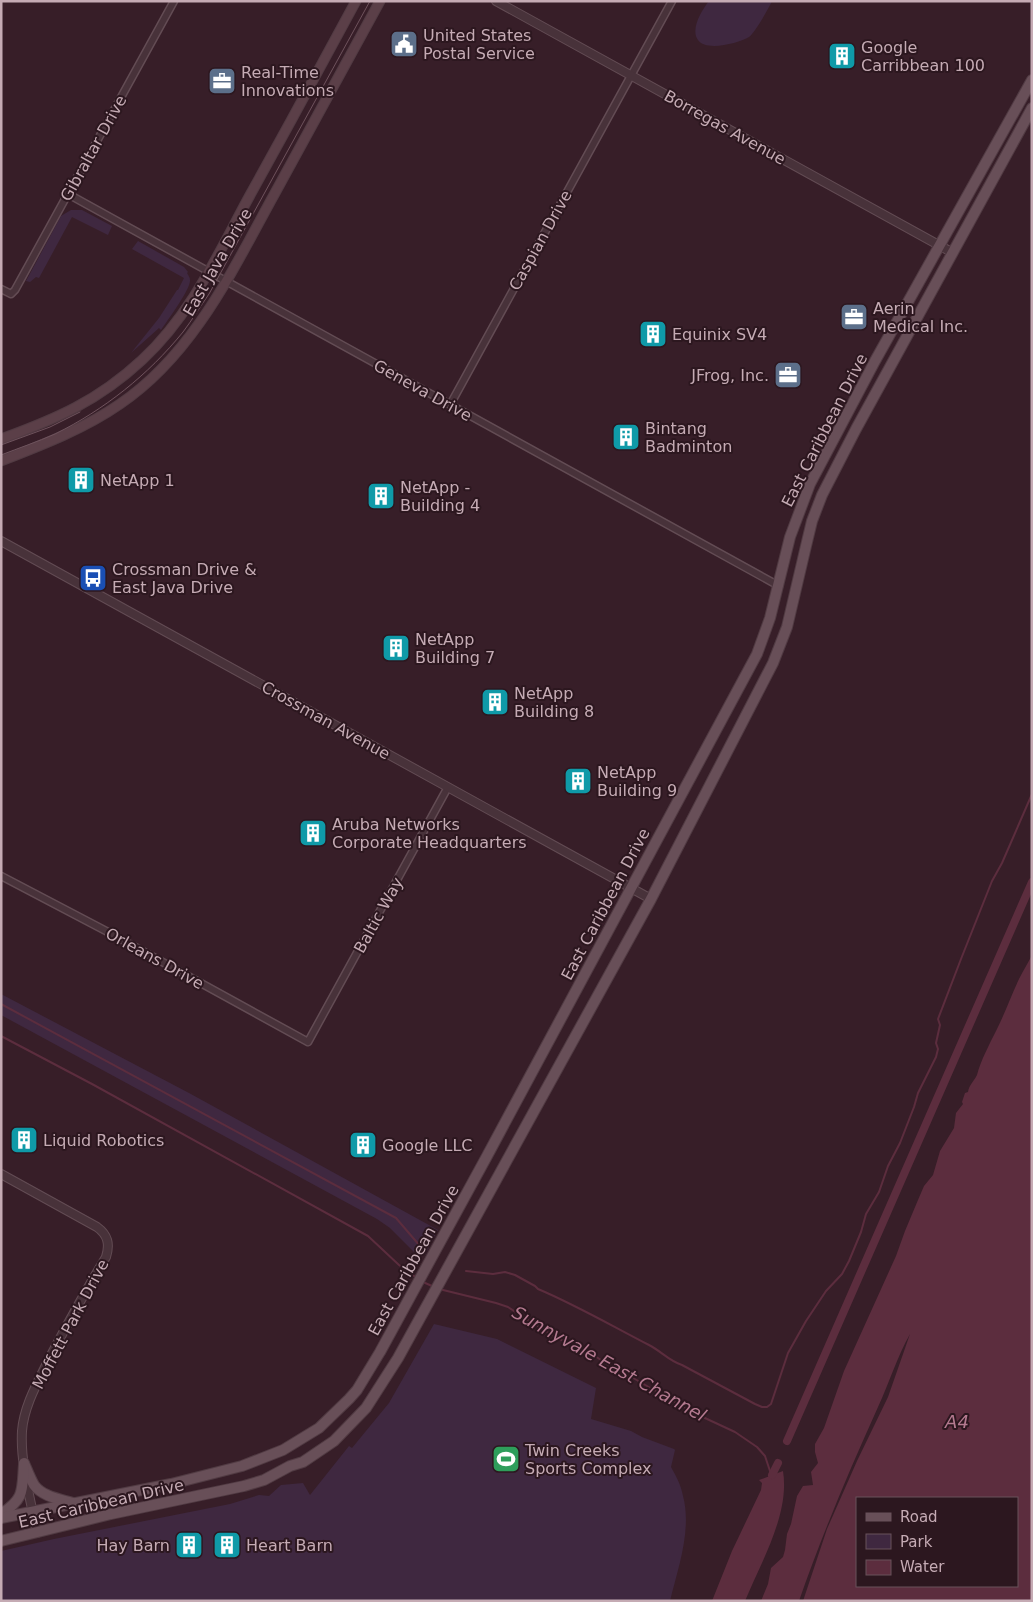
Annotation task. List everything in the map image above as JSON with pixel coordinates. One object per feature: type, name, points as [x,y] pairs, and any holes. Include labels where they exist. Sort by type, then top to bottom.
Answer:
[{"type":"main road","name":"East Java Drive","points":[[1,438],[67,413],[94,397],[120,379],[165,337],[199,290],[356,1]]},
{"type":"main road","name":"East Java Drive","points":[[1,461],[90,423],[121,404],[150,380],[196,329],[226,281],[380,1]]},
{"type":"main road","name":"East Caribbean Drive","points":[[1,1518],[170,1484],[242,1466],[283,1450],[320,1428],[357,1390],[380,1352],[757,654],[770,618],[790,537],[810,484],[1032,80]]},
{"type":"main road","name":"East Caribbean Drive","points":[[1,1541],[264,1480],[290,1466],[302,1462],[334,1441],[366,1408],[398,1358],[651,899],[773,664],[787,626],[810,530],[825,489],[856,428],[1032,108]]},
{"type":"main road","points":[[24,1463],[34,1485],[40,1490],[46,1494],[74,1503]]},
{"type":"main road","points":[[1,1514],[16,1503],[22,1494],[24,1463]]},
{"type":"street","name":"Gibraltar Drive","points":[[1,289],[11,294],[15,290],[174,1]]},
{"type":"street","name":"Borregas Avenue","points":[[496,1],[953,252]]},
{"type":"street","name":"Caspian Drive","points":[[450,405],[672,1]]},
{"type":"street","name":"Geneva Drive","points":[[68,194],[779,586]]},
{"type":"street","name":"Crossman Avenue","points":[[1,541],[651,899]]},
{"type":"street","name":"Baltic Way","points":[[308,1042],[448,787]]},
{"type":"street","name":"Orleans Drive","points":[[1,876],[308,1042]]},
{"type":"street","name":"Moffett Park Drive","points":[[1,1174],[97,1226],[106,1236],[108,1244],[106,1258],[74,1312],[37,1383],[22,1431],[24,1463],[37,1533]]},
{"type":"green space","points":[[709,1],[772,1],[758,26],[749,37],[731,44],[715,46],[702,44],[698,40],[695,31],[703,9]]},
{"type":"green space","points":[[71,210],[82,210],[112,226],[108,235],[72,217],[39,278],[36,277],[30,282],[26,281],[61,216]]},
{"type":"green space","points":[[138,241],[184,267],[188,272],[190,280],[183,297],[161,330],[159,328],[131,353],[159,318],[184,278],[132,249]]},
{"type":"green space","points":[[1,994],[189,1093],[438,1230],[425,1255],[416,1254],[390,1228],[377,1219],[1,1015]]},
{"type":"green space","name":"Twin Creeks Sports Complex","points":[[434,1324],[497,1339],[596,1388],[591,1419],[631,1431],[675,1450],[671,1467],[682,1492],[686,1522],[683,1549],[670,1601],[1,1601],[1,1551],[230,1504],[259,1495],[269,1496],[281,1485],[303,1483],[310,1495],[349,1446],[352,1448],[389,1403]]},
{"type":"water","name":"A4","points":[[1032,955],[1032,1601],[803,1601],[827,1529],[888,1397],[910,1334],[836,1503],[799,1601],[761,1601],[768,1584],[771,1568],[783,1557],[797,1496],[803,1486],[813,1485],[811,1472],[818,1463],[815,1444],[824,1428],[844,1371],[896,1256],[924,1186],[933,1175],[940,1151],[954,1128],[956,1113],[963,1104],[965,1093],[968,1092],[970,1085],[977,1075]]},
{"type":"water","points":[[783,1471],[784,1487],[778,1521],[773,1538],[745,1601],[712,1601],[732,1551],[761,1490],[762,1483],[759,1480]]},
{"type":"waterway","points":[[466,1271],[493,1274],[505,1272],[515,1275],[538,1289],[649,1345],[673,1361],[755,1404],[762,1407],[767,1407],[771,1404],[788,1353],[806,1321],[826,1291],[842,1274],[849,1261],[866,1214],[879,1192],[888,1166],[900,1143],[918,1093],[936,1057],[938,1049],[936,1043],[940,1025],[938,1019],[992,881],[1002,863],[1032,794]]},
{"type":"waterway","points":[[787,1441],[1032,882]]},
{"type":"waterway","points":[[1,1004],[396,1218],[420,1246]]},
{"type":"waterway","name":"Sunnyvale East Channel","points":[[1,1036],[368,1236],[399,1265],[417,1278]]},
{"type":"waterway","name":"Sunnyvale East Channel","points":[[423,1282],[432,1286]]},
{"type":"waterway","name":"Sunnyvale East Channel","points":[[439,1289],[508,1307],[545,1331],[571,1345],[584,1349],[615,1369],[692,1412],[735,1432],[757,1447],[765,1456],[772,1477]]},
{"type":"waterway","points":[[772,1475],[778,1463]]},
{"type":"tram line","points":[[1,455],[55,434],[108,403],[155,363],[183,332],[209,294],[370,1]]},
{"type":"tram line","points":[[1,445],[50,427],[80,412]]},
{"type":"place","name":"United States Postal Service","points":[[404,44]]},
{"type":"place","name":"Google Carribbean 100","points":[[842,56]]},
{"type":"place","name":"Real-Time Innovations","points":[[222,81]]},
{"type":"place","name":"Aerin Medical Inc.","points":[[854,317]]},
{"type":"place","name":"Equinix SV4","points":[[653,334]]},
{"type":"place","name":"JFrog, Inc.","points":[[788,375]]},
{"type":"place","name":"Bintang Badminton","points":[[626,437]]},
{"type":"place","name":"NetApp 1","points":[[81,480]]},
{"type":"place","name":"NetApp - Building 4","points":[[381,496]]},
{"type":"place","name":"Crossman Drive & East Java Drive","points":[[93,578]]},
{"type":"place","name":"NetApp Building 7","points":[[396,648]]},
{"type":"place","name":"NetApp Building 8","points":[[495,702]]},
{"type":"place","name":"NetApp Building 9","points":[[578,781]]},
{"type":"place","name":"Aruba Networks Corporate Headquarters","points":[[313,833]]},
{"type":"place","name":"Liquid Robotics","points":[[24,1140]]},
{"type":"place","name":"Google LLC","points":[[363,1145]]},
{"type":"place","name":"Twin Creeks Sports Complex","points":[[506,1459]]},
{"type":"place","name":"Hay Barn","points":[[189,1545]]},
{"type":"place","name":"Heart Barn","points":[[227,1545]]}]
